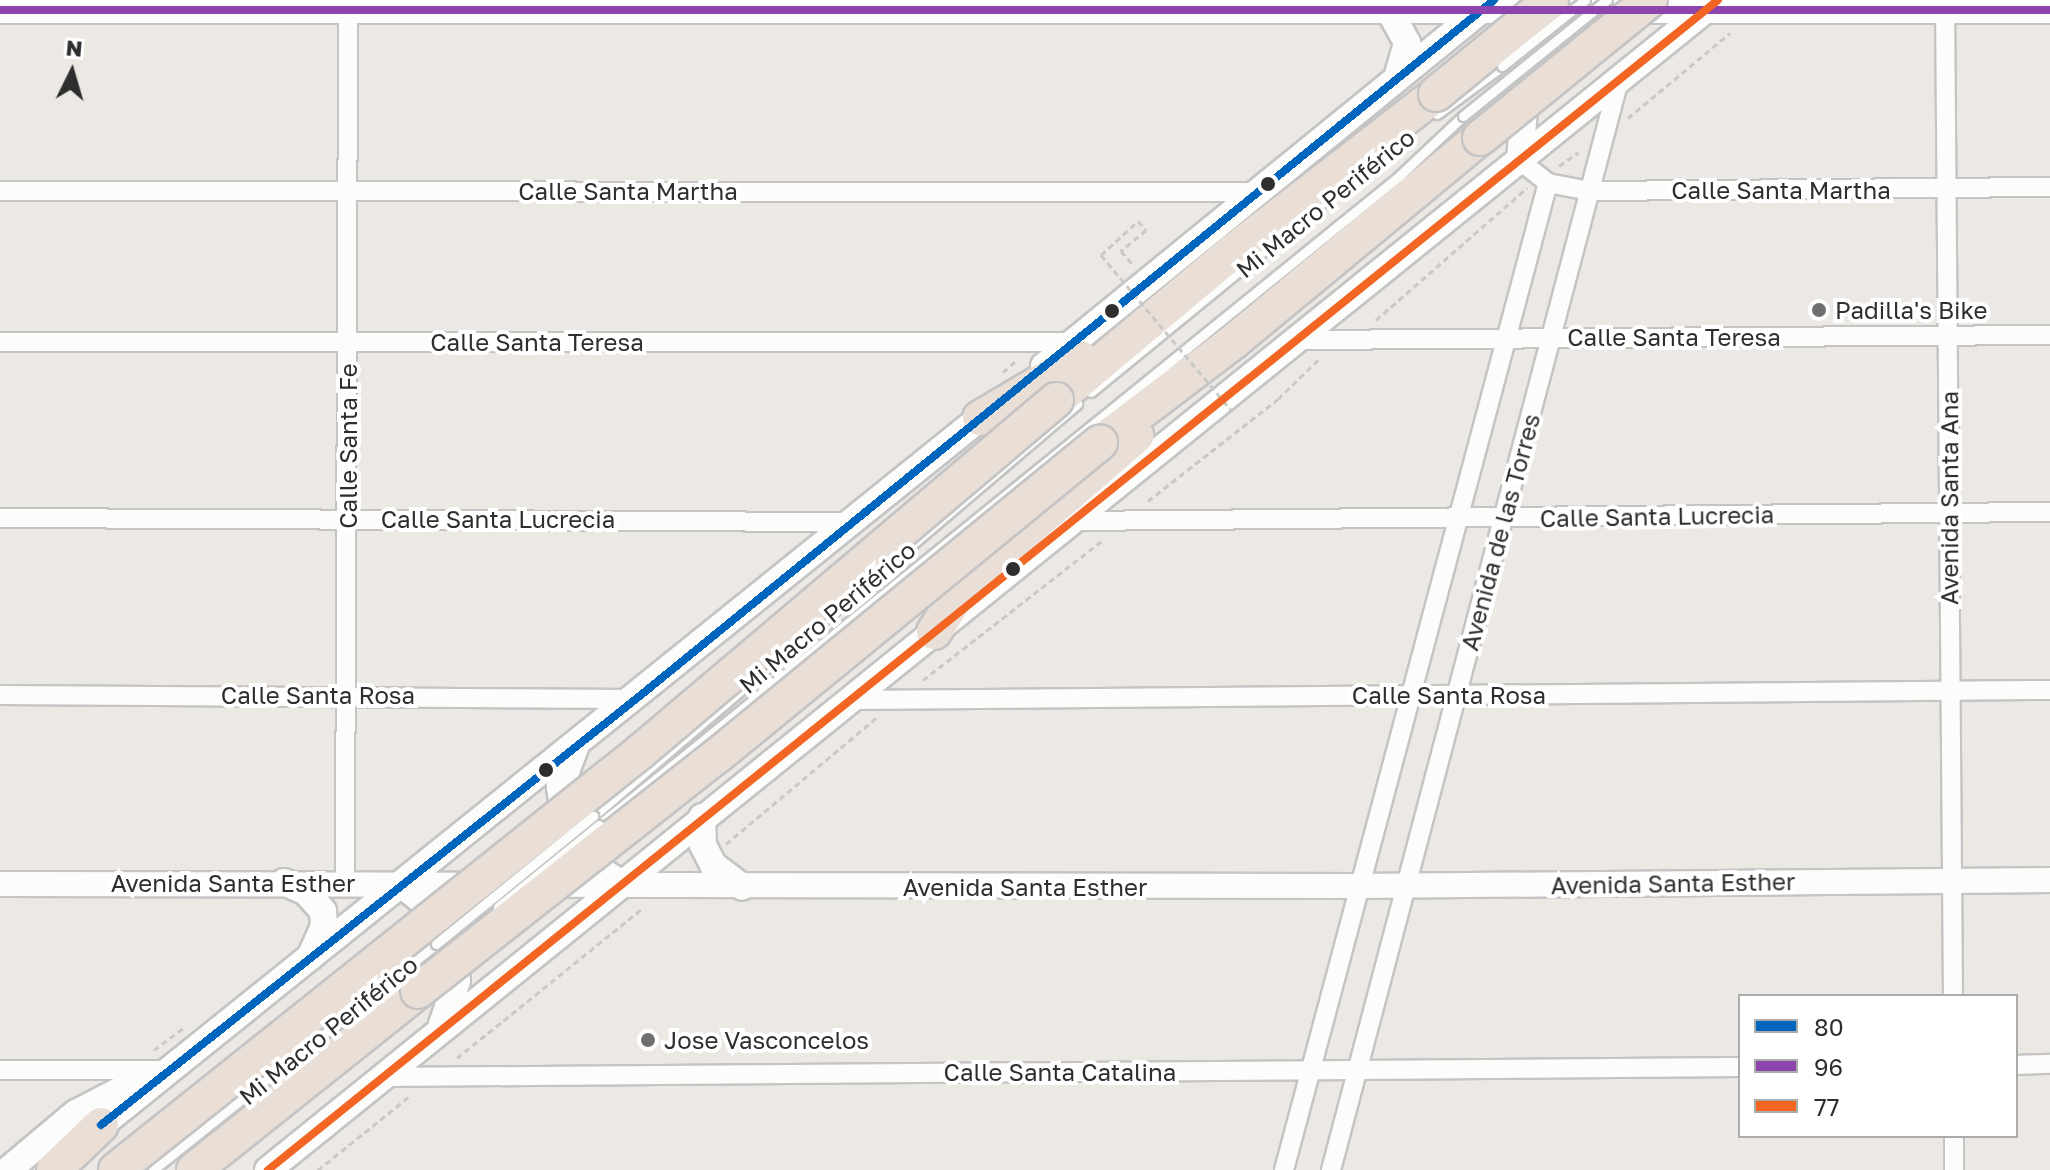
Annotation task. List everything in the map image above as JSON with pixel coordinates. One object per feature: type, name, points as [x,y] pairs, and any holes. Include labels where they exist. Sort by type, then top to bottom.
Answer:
[{"type":"highway","points":[[980,418],[1089,354],[1235,250],[1551,0]]},
{"type":"highway","points":[[194,1170],[717,756],[1100,443],[1233,342],[1650,0]]},
{"type":"highway","points":[[116,1170],[640,752],[1235,250]]},
{"type":"highway","points":[[934,632],[964,585],[1172,404],[1199,367]]},
{"type":"highway","points":[[54,1170],[101,1125]]},
{"type":"main road","points":[[0,10],[348,10],[428,5],[1256,6],[1389,10],[1495,5],[1945,5],[2050,10]]},
{"type":"main road","points":[[101,1125],[165,1070],[358,922],[401,884],[636,699],[1397,78],[1495,5]]},
{"type":"main road","points":[[1495,5],[1518,35],[1526,84],[1520,161]]},
{"type":"main road","points":[[268,1170],[441,1026],[1711,5]]},
{"type":"main road","points":[[1389,10],[1407,43],[1397,78]]},
{"type":"main road","points":[[1397,78],[1483,57],[1502,59],[1517,69],[1526,84]]},
{"type":"main road","points":[[577,745],[560,795],[572,844],[592,867],[620,883]]},
{"type":"main road","points":[[560,795],[583,833],[596,842],[635,852],[663,849]]},
{"type":"main road","points":[[702,817],[708,856],[742,887]]},
{"type":"main road","points":[[284,882],[306,892],[323,911],[324,926],[308,960]]},
{"type":"main road","points":[[401,884],[445,925],[441,1026]]},
{"type":"main road","points":[[358,922],[374,914],[415,924],[442,943],[444,957]]},
{"type":"main road","points":[[8,1170],[76,1113],[165,1070]]},
{"type":"street","name":"Avenida Santa Ana","points":[[1945,5],[1953,994]]},
{"type":"street","name":"Calle Santa Fe","points":[[345,882],[348,10]]},
{"type":"street","name":"Avenida de las Torres","points":[[1331,1170],[1619,80]]},
{"type":"street","name":"Calle Santa Martha","points":[[1520,161],[1545,181],[1590,191],[2050,187]]},
{"type":"street","name":"Avenida de las Torres","points":[[1284,1170],[1506,339],[1545,181]]},
{"type":"street","name":"Calle Santa Martha","points":[[0,191],[1256,192]]},
{"type":"street","name":"Calle Santa Teresa","points":[[1298,340],[2050,335]]},
{"type":"street","name":"Calle Santa Teresa","points":[[0,342],[1074,342]]},
{"type":"street","name":"Calle Santa Lucrecia","points":[[1072,521],[2050,512]]},
{"type":"street","name":"Calle Santa Lucrecia","points":[[0,518],[853,522]]},
{"type":"street","name":"Calle Santa Rosa","points":[[849,700],[2050,690]]},
{"type":"street","name":"Calle Santa Rosa","points":[[0,695],[636,699]]},
{"type":"street","name":"Avenida Santa Esther","points":[[0,884],[345,882],[620,883],[742,887],[1406,886],[2050,880]]},
{"type":"street","points":[[2018,1065],[2050,1064]]},
{"type":"street","name":"Calle Santa Catalina","points":[[379,1077],[1738,1067]]},
{"type":"street","points":[[0,1070],[165,1070]]},
{"type":"street","points":[[1954,1138],[1954,1170]]},
{"type":"lane","name":"Mi Macro Periférico","points":[[1429,120],[1585,0]]},
{"type":"lane","name":"Mi Macro Periférico","points":[[172,1170],[444,957],[599,825],[1398,177],[1463,116],[1607,0]]},
{"type":"lane","name":"Mi Macro Periférico","points":[[153,1170],[444,957],[593,816],[1332,196]]},
{"type":"path","points":[[708,856],[747,831],[774,800],[1127,521],[1347,340],[1393,308],[1504,204],[1545,181],[1605,134],[1751,7]]},
{"type":"path","points":[[1133,265],[1121,251],[1146,230],[1138,221],[1101,255],[1232,411]]},
{"type":"path","points":[[318,1170],[668,886]]},
{"type":"transit line","name":"80","points":[[101,1125],[636,699],[1494,0]]},
{"type":"transit line","name":"77","points":[[268,1170],[1718,0]]},
{"type":"transit line","name":"96","points":[[0,10],[2050,10]]},
{"type":"place","name":"Padilla's Bike","points":[[1819,310]]},
{"type":"place","name":"Jose Vasconcelos","points":[[648,1040]]}]
